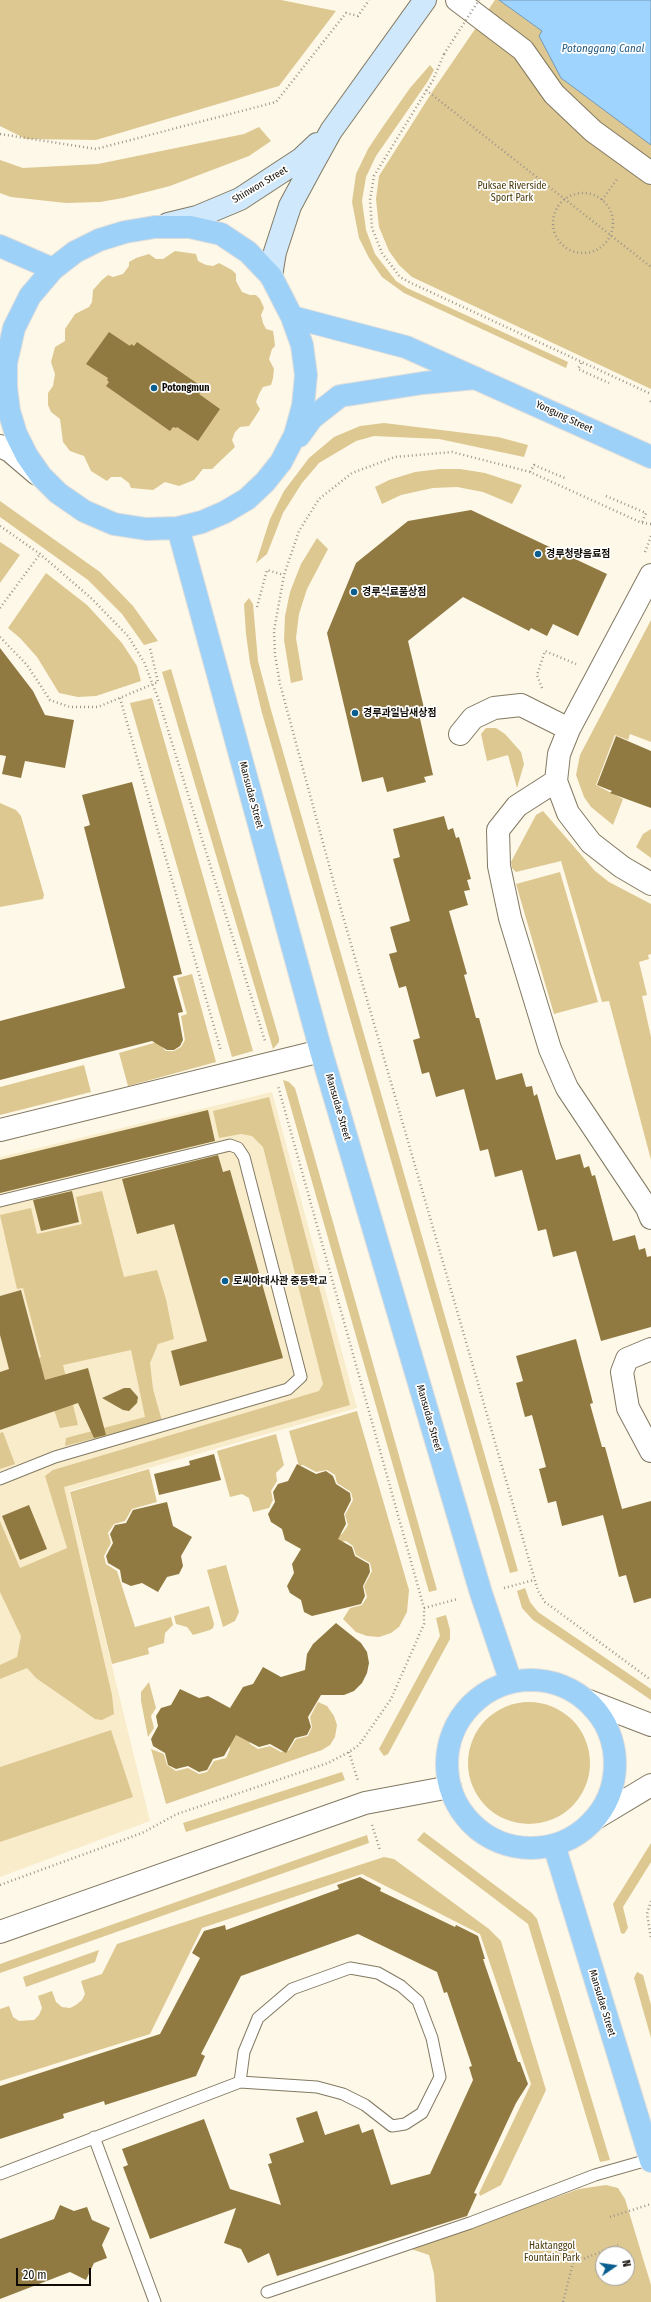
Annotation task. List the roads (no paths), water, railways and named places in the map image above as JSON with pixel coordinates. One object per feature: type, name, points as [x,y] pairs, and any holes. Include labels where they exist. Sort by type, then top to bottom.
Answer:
[{"type":"main road","name":"Shinwon Street","points":[[271,276],[274,252],[290,206],[331,131],[425,0]]},
{"type":"main road","name":"Shinwon Street","points":[[155,227],[197,217],[240,199],[301,159],[331,131]]},
{"type":"main road","points":[[281,462],[295,435],[303,406],[306,376],[302,345],[292,317],[271,276],[248,252],[221,234],[190,227],[155,227],[125,232],[99,240],[75,252],[53,268],[30,296],[14,328],[3,364],[9,411],[16,434],[27,456],[40,476],[58,493],[84,511],[114,524],[146,529],[178,528],[202,522],[225,512],[247,499],[265,482],[281,462],[312,418],[340,396],[423,383],[478,378]]},
{"type":"main road","points":[[0,246],[53,268]]},
{"type":"main road","name":"Yongung Street","points":[[292,317],[406,347],[478,378],[651,457]]},
{"type":"main road","name":"Mansudae Street","points":[[178,528],[321,1052],[479,1586],[511,1682]]},
{"type":"main road","points":[[538,1679],[563,1686],[586,1700],[604,1721],[613,1746],[615,1772],[609,1796],[596,1818],[577,1835],[554,1845],[532,1849],[510,1846],[490,1838],[472,1825],[459,1808],[450,1787],[446,1765],[449,1742],[458,1721],[471,1703],[483,1694],[511,1682],[538,1679]]},
{"type":"main road","name":"Mansudae Street","points":[[554,1845],[651,2159]]},
{"type":"street","points":[[457,0],[523,50],[554,94],[594,131],[651,173]]},
{"type":"street","points":[[0,446],[10,451],[58,493]]},
{"type":"street","points":[[651,575],[569,729],[559,754],[556,781],[568,813],[591,843],[622,867],[651,884]]},
{"type":"street","points":[[460,734],[473,718],[494,708],[521,705],[569,729]]},
{"type":"street","points":[[556,781],[517,806],[498,830],[499,866],[510,918],[550,1049],[567,1088],[647,1208],[651,1218]]},
{"type":"street","points":[[0,1130],[321,1052]]},
{"type":"street","points":[[651,1349],[627,1358],[622,1372],[628,1408],[651,1451]]},
{"type":"street","points":[[586,1700],[651,1725]]},
{"type":"street","points":[[596,1818],[651,1785]]},
{"type":"street","points":[[0,1932],[365,1803],[450,1787]]},
{"type":"lane","points":[[0,1201],[230,1145],[238,1148],[244,1158],[301,1377],[288,1389],[55,1457],[0,1479]]},
{"type":"lane","points":[[0,2174],[240,2082],[317,2087],[343,2094],[364,2105],[392,2126],[405,2124],[422,2112],[440,2077],[432,2038],[418,2001],[401,1986],[378,1974],[350,1968],[292,1989],[258,2018],[244,2052],[240,2082]]},
{"type":"lane","points":[[94,2137],[155,2302]]},
{"type":"lane","points":[[267,2292],[470,2223],[595,2175],[651,2159]]},
{"type":"water","name":"Potonggang Canal","points":[[499,0],[651,0],[651,145],[561,78],[539,36],[542,31]]},
{"type":"place","name":"Potongmun","points":[[154,388]]},
{"type":"place","name":"경루청량음료점","points":[[538,554]]},
{"type":"place","name":"경루식료품상점","points":[[354,592]]},
{"type":"place","name":"경루과일남새상점","points":[[355,713]]},
{"type":"place","name":"로씨야대사관 중등학교","points":[[225,1281]]},
{"type":"park label","name":"Puksae Riverside Sport Park","points":[[512,192]]},
{"type":"park label","name":"Haktanggol Fountain Park","points":[[552,2252]]}]
